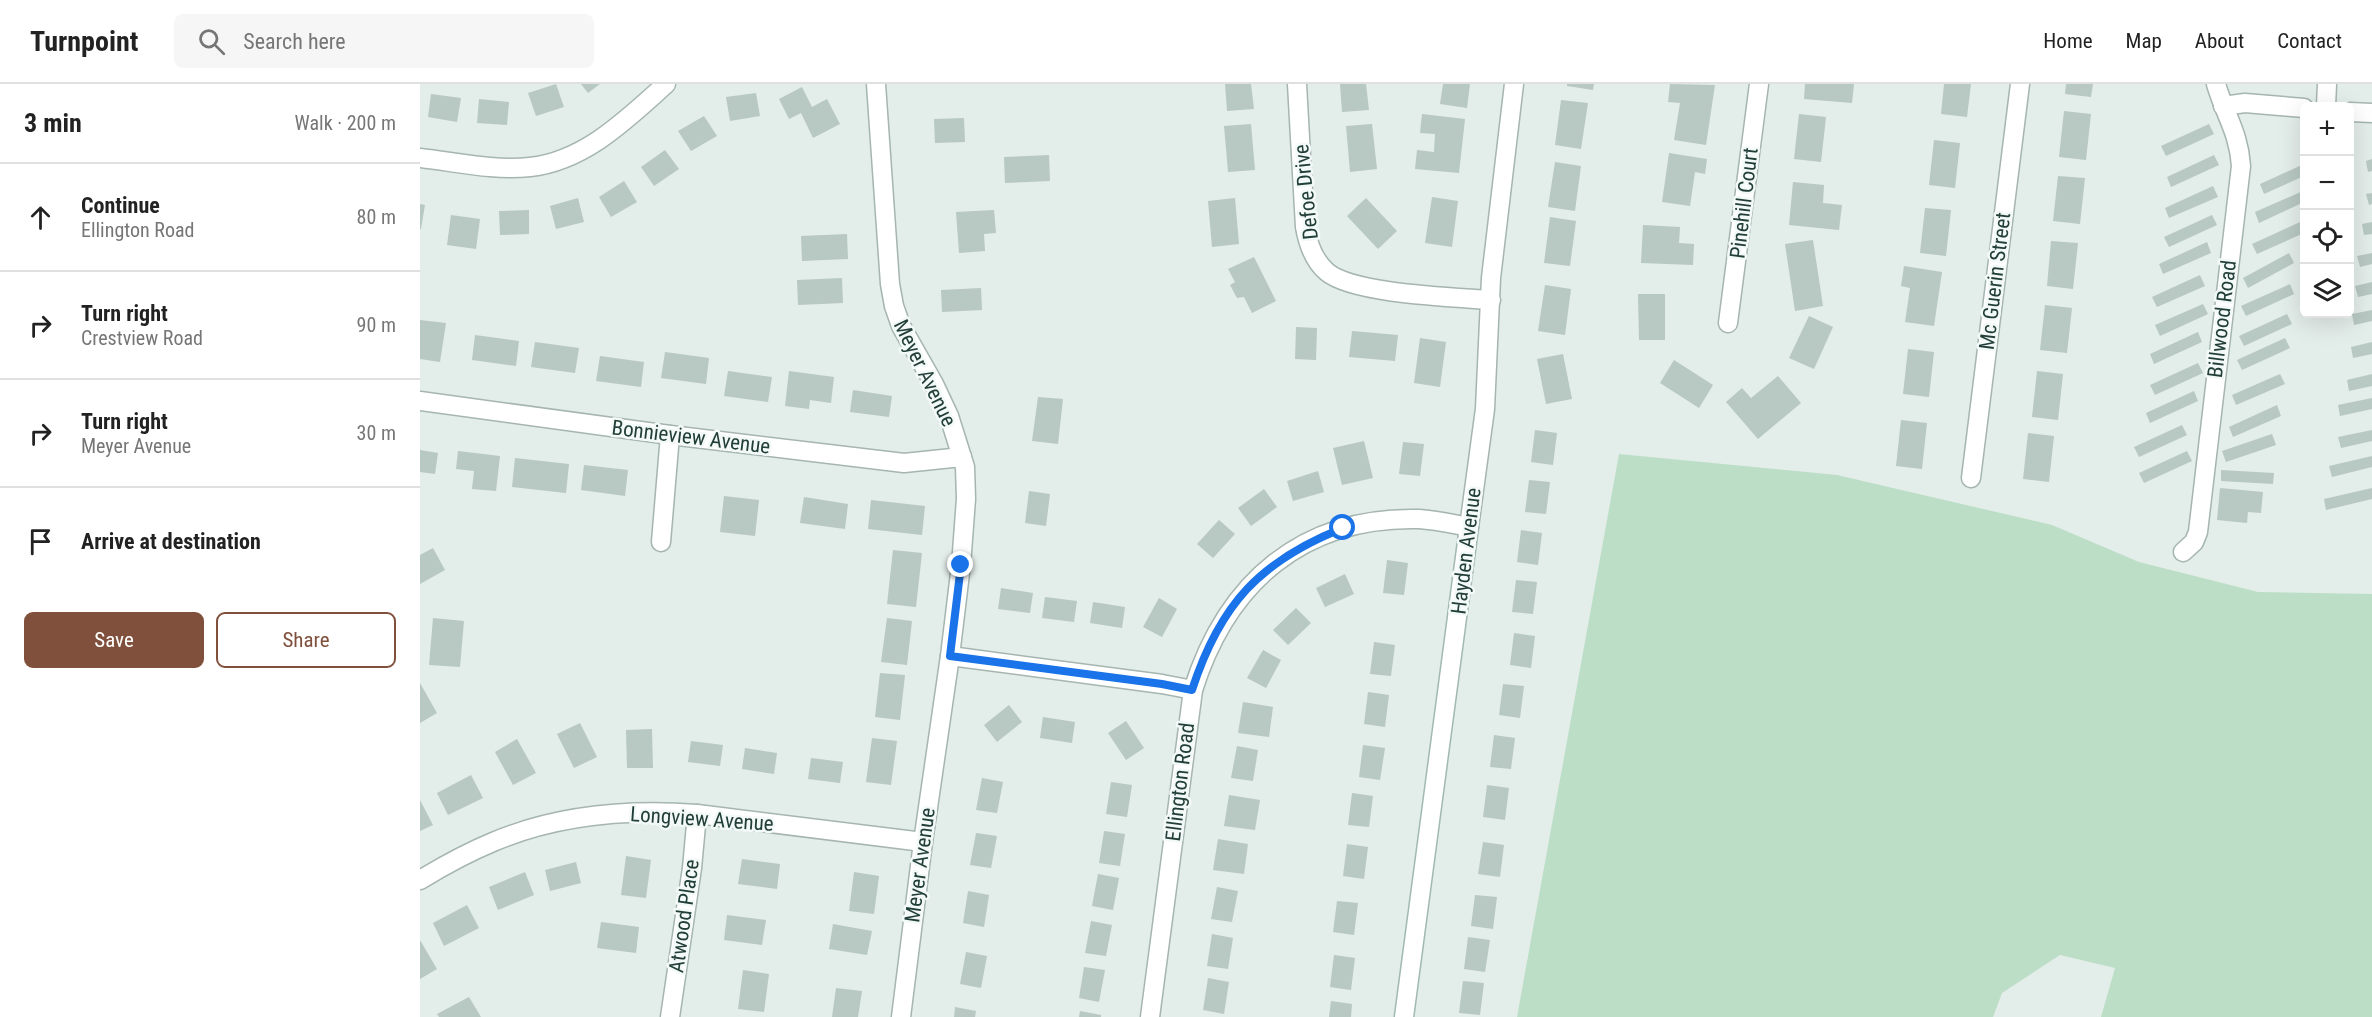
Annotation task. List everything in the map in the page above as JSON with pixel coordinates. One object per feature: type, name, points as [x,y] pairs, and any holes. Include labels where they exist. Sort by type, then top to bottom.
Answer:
[{"type":"street","points":[[420,158],[500,168],[531,167],[553,162],[601,139],[624,122],[666,84]]},
{"type":"street","name":"Meyer Avenue","points":[[876,84],[890,284],[894,306],[901,327],[934,384],[949,416],[965,467],[966,499],[950,656],[901,1017]]},
{"type":"street","name":"Defoe Drive","points":[[1297,84],[1305,227],[1308,243],[1327,272],[1350,284],[1491,300]]},
{"type":"street","name":"Hayden Avenue","points":[[1404,1017],[1485,409],[1491,278],[1514,84]]},
{"type":"street","name":"Pinehill Court","points":[[1728,323],[1759,84]]},
{"type":"street","name":"Mc Guerin Street","points":[[1971,478],[2020,84]]},
{"type":"street","name":"Billwood Road","points":[[2183,552],[2194,542],[2198,532],[2241,166],[2240,147],[2235,130],[2223,106],[2216,84]]},
{"type":"street","points":[[2326,102],[2327,84]]},
{"type":"street","points":[[2223,106],[2245,103],[2300,108]]},
{"type":"street","points":[[2354,112],[2372,113]]},
{"type":"street","name":"Bonnieview Avenue","points":[[420,401],[670,435],[904,463],[962,457]]},
{"type":"street","points":[[661,542],[670,435]]},
{"type":"street","name":"Ellington Road","points":[[1150,1017],[1192,690],[1209,645],[1229,610],[1249,586],[1286,555],[1312,540],[1343,528],[1382,520],[1421,519],[1469,527]]},
{"type":"street","points":[[950,656],[1192,690]]},
{"type":"street","name":"Longview Avenue","points":[[420,880],[494,842],[538,828],[620,813],[697,814],[923,842]]},
{"type":"street","name":"Atwood Place","points":[[670,1017],[692,868],[697,814]]},
{"type":"green space","points":[[1619,454],[1837,475],[2052,525],[2139,562],[2258,592],[2372,594],[2372,1017],[2101,1017],[2115,968],[2060,955],[2002,993],[1993,1017],[1517,1017]]},
{"type":"building","points":[[556,84],[564,107],[536,116],[528,93]]},
{"type":"building","points":[[581,84],[600,84],[588,93]]},
{"type":"building","points":[[1225,84],[1251,84],[1254,109],[1227,111]]},
{"type":"building","points":[[1340,84],[1366,84],[1369,110],[1342,112]]},
{"type":"building","points":[[1443,84],[1470,84],[1467,108],[1440,104]]},
{"type":"building","points":[[1567,84],[1594,84],[1593,90],[1567,86]]},
{"type":"building","points":[[1670,84],[1715,85],[1706,145],[1674,140],[1680,103],[1668,102]]},
{"type":"building","points":[[1805,84],[1854,84],[1852,103],[1804,99]]},
{"type":"building","points":[[1944,84],[1971,84],[1967,117],[1941,114]]},
{"type":"building","points":[[2066,84],[2093,84],[2091,97],[2065,94]]},
{"type":"building","points":[[802,87],[812,107],[827,99],[840,124],[813,138],[801,113],[789,119],[779,99]]},
{"type":"building","points":[[756,93],[760,116],[730,121],[726,97]]},
{"type":"building","points":[[431,94],[461,98],[457,122],[428,117]]},
{"type":"building","points":[[479,99],[509,102],[507,125],[477,123]]},
{"type":"building","points":[[1561,100],[1588,103],[1581,149],[1555,145]]},
{"type":"building","points":[[2064,111],[2091,114],[2086,160],[2059,157]]},
{"type":"building","points":[[1422,114],[1465,119],[1459,173],[1415,169],[1417,150],[1434,152],[1435,134],[1420,133]]},
{"type":"building","points":[[1799,114],[1826,117],[1821,162],[1794,159]]},
{"type":"building","points":[[704,116],[717,136],[691,151],[678,131]]},
{"type":"building","points":[[964,118],[965,142],[935,143],[934,119]]},
{"type":"building","points":[[1251,124],[1255,170],[1228,172],[1224,126]]},
{"type":"building","points":[[1372,124],[1377,169],[1350,172],[1346,126]]},
{"type":"building","points":[[2209,124],[2214,134],[2166,156],[2161,146]]},
{"type":"building","points":[[1934,140],[1960,143],[1955,188],[1929,185]]},
{"type":"building","points":[[665,150],[679,169],[654,186],[641,167]]},
{"type":"building","points":[[1669,153],[1707,159],[1705,174],[1695,172],[1690,206],[1662,202]]},
{"type":"building","points":[[1049,155],[1050,181],[1005,183],[1004,157]]},
{"type":"building","points":[[2214,155],[2219,165],[2171,187],[2167,177]]},
{"type":"building","points":[[2372,159],[2372,171],[2368,172],[2366,161]]},
{"type":"building","points":[[1555,162],[1581,166],[1575,211],[1548,207]]},
{"type":"building","points":[[2300,166],[2300,178],[2264,194],[2260,184]]},
{"type":"building","points":[[2058,176],[2085,178],[2080,224],[2053,221]]},
{"type":"building","points":[[624,181],[637,202],[611,217],[599,197]]},
{"type":"building","points":[[1793,182],[1824,185],[1823,203],[1842,205],[1839,230],[1789,225]]},
{"type":"building","points":[[2213,186],[2218,197],[2169,218],[2165,208]]},
{"type":"building","points":[[2300,192],[2300,204],[2259,223],[2255,212]]},
{"type":"building","points":[[2372,193],[2372,204],[2369,205],[2366,194]]},
{"type":"building","points":[[1432,197],[1458,201],[1452,247],[1425,243]]},
{"type":"building","points":[[578,198],[584,222],[556,229],[550,206]]},
{"type":"building","points":[[1235,198],[1239,244],[1212,247],[1208,201]]},
{"type":"building","points":[[1366,198],[1397,231],[1378,249],[1347,216]]},
{"type":"building","points":[[420,204],[425,205],[421,229],[420,229]]},
{"type":"building","points":[[1925,208],[1951,210],[1946,256],[1920,253]]},
{"type":"building","points":[[529,210],[529,234],[500,235],[499,211]]},
{"type":"building","points":[[994,210],[996,233],[984,234],[985,251],[959,253],[956,212]]},
{"type":"building","points":[[451,215],[480,219],[476,249],[447,245]]},
{"type":"building","points":[[2212,215],[2217,225],[2169,247],[2164,237]]},
{"type":"building","points":[[1550,217],[1576,221],[1570,266],[1544,263]]},
{"type":"building","points":[[2300,222],[2300,235],[2257,254],[2252,244]]},
{"type":"building","points":[[2372,222],[2372,234],[2364,235],[2362,224]]},
{"type":"building","points":[[1643,225],[1680,227],[1679,243],[1694,244],[1693,265],[1641,263]]},
{"type":"building","points":[[847,234],[848,259],[802,261],[801,236]]},
{"type":"building","points":[[1813,240],[1823,306],[1795,311],[1785,244]]},
{"type":"building","points":[[2051,241],[2078,243],[2073,289],[2047,286]]},
{"type":"building","points":[[2207,242],[2211,253],[2163,274],[2159,264]]},
{"type":"building","points":[[2289,253],[2294,263],[2248,288],[2243,278]]},
{"type":"building","points":[[2372,253],[2372,264],[2360,267],[2357,256]]},
{"type":"building","points":[[1254,257],[1276,301],[1252,313],[1244,297],[1237,298],[1230,285],[1235,282],[1228,269]]},
{"type":"building","points":[[1904,266],[1942,272],[1934,326],[1905,322],[1910,288],[1901,286]]},
{"type":"building","points":[[2200,275],[2205,286],[2157,307],[2152,297]]},
{"type":"building","points":[[842,278],[843,303],[798,305],[797,280]]},
{"type":"building","points":[[2372,282],[2372,294],[2358,297],[2355,286]]},
{"type":"building","points":[[2290,284],[2294,294],[2246,316],[2241,306]]},
{"type":"building","points":[[1545,285],[1571,289],[1565,335],[1538,331]]},
{"type":"building","points":[[981,288],[982,310],[942,312],[941,290]]},
{"type":"building","points":[[1638,294],[1665,294],[1665,340],[1639,340]]},
{"type":"building","points":[[2203,304],[2208,314],[2160,336],[2155,325]]},
{"type":"building","points":[[2045,305],[2072,308],[2067,353],[2040,350]]},
{"type":"building","points":[[2372,310],[2372,321],[2354,325],[2354,314]]},
{"type":"building","points":[[2287,314],[2292,324],[2244,346],[2239,336]]},
{"type":"building","points":[[1809,316],[1833,327],[1814,369],[1789,358]]},
{"type":"building","points":[[420,320],[446,323],[440,362],[420,359]]},
{"type":"building","points":[[1296,327],[1317,328],[1316,360],[1295,359]]},
{"type":"building","points":[[1352,331],[1398,335],[1395,361],[1349,357]]},
{"type":"building","points":[[2198,332],[2202,342],[2154,364],[2150,354]]},
{"type":"building","points":[[475,335],[519,341],[516,366],[472,360]]},
{"type":"building","points":[[1420,338],[1446,342],[1440,387],[1414,383]]},
{"type":"building","points":[[2285,338],[2290,348],[2242,370],[2237,360]]},
{"type":"building","points":[[535,342],[579,348],[575,373],[531,367]]},
{"type":"building","points":[[2372,342],[2372,354],[2353,358],[2351,347]]},
{"type":"building","points":[[1908,349],[1934,352],[1929,397],[1903,394]]},
{"type":"building","points":[[665,352],[709,358],[706,384],[661,378]]},
{"type":"building","points":[[1563,354],[1572,399],[1546,404],[1537,359]]},
{"type":"building","points":[[600,356],[644,362],[641,387],[596,381]]},
{"type":"building","points":[[1674,360],[1713,385],[1699,408],[1660,383]]},
{"type":"building","points":[[2198,363],[2203,373],[2155,395],[2150,385]]},
{"type":"building","points":[[728,371],[772,377],[768,402],[724,396]]},
{"type":"building","points":[[789,371],[834,377],[831,403],[810,400],[809,409],[785,406]]},
{"type":"building","points":[[2037,371],[2063,374],[2058,420],[2032,417]]},
{"type":"building","points":[[2280,374],[2285,384],[2236,405],[2232,395]]},
{"type":"building","points":[[2372,374],[2372,386],[2349,391],[2347,380]]},
{"type":"building","points":[[1778,376],[1801,403],[1758,439],[1726,402],[1742,388],[1751,398]]},
{"type":"building","points":[[853,390],[892,396],[889,417],[850,412]]},
{"type":"building","points":[[2194,391],[2198,401],[2150,423],[2146,413]]},
{"type":"building","points":[[1038,397],[1063,399],[1058,444],[1032,441]]},
{"type":"building","points":[[2372,398],[2372,409],[2340,416],[2338,405]]},
{"type":"building","points":[[2277,405],[2281,416],[2233,437],[2229,427]]},
{"type":"building","points":[[1901,420],[1927,423],[1922,469],[1896,466]]},
{"type":"building","points":[[2182,425],[2187,435],[2139,457],[2134,447]]},
{"type":"building","points":[[1535,430],[1557,433],[1553,465],[1531,462]]},
{"type":"building","points":[[2372,430],[2372,441],[2341,448],[2338,437]]},
{"type":"building","points":[[2028,433],[2054,436],[2049,482],[2023,479]]},
{"type":"building","points":[[2272,434],[2276,445],[2226,462],[2222,451]]},
{"type":"building","points":[[1364,441],[1373,478],[1342,485],[1333,448]]},
{"type":"building","points":[[1403,442],[1424,444],[1420,476],[1399,474]]},
{"type":"building","points":[[420,450],[438,453],[435,474],[420,472]]},
{"type":"building","points":[[458,451],[500,456],[496,491],[472,489],[474,471],[456,469]]},
{"type":"building","points":[[2187,451],[2192,461],[2144,483],[2139,473]]},
{"type":"building","points":[[2372,456],[2372,467],[2332,477],[2329,466]]},
{"type":"building","points":[[515,458],[569,464],[566,493],[512,487]]},
{"type":"building","points":[[584,465],[628,470],[625,496],[581,490]]},
{"type":"building","points":[[2221,470],[2274,473],[2273,484],[2221,481]]},
{"type":"building","points":[[1318,471],[1324,492],[1293,501],[1287,481]]},
{"type":"building","points":[[1529,480],[1550,482],[1546,514],[1525,512]]},
{"type":"building","points":[[2220,488],[2263,492],[2261,513],[2248,512],[2247,523],[2217,520]]},
{"type":"building","points":[[2372,488],[2372,499],[2326,510],[2324,499]]},
{"type":"building","points":[[1264,489],[1277,507],[1251,526],[1238,508]]},
{"type":"building","points":[[1029,491],[1050,494],[1046,526],[1025,523]]},
{"type":"building","points":[[724,496],[759,500],[755,536],[720,532]]},
{"type":"building","points":[[804,497],[848,504],[845,529],[800,523]]},
{"type":"building","points":[[871,500],[925,506],[922,535],[868,529]]},
{"type":"building","points":[[1219,520],[1235,534],[1213,558],[1197,544]]},
{"type":"building","points":[[1521,530],[1542,533],[1538,565],[1517,562]]},
{"type":"building","points":[[433,548],[445,570],[420,584],[420,555]]},
{"type":"building","points":[[893,550],[922,553],[916,607],[887,604]]},
{"type":"building","points":[[1387,560],[1408,563],[1404,595],[1383,593]]},
{"type":"building","points":[[1345,574],[1354,594],[1325,607],[1316,588]]},
{"type":"building","points":[[1516,580],[1537,582],[1533,614],[1512,612]]},
{"type":"building","points":[[1001,588],[1033,593],[1030,613],[998,609]]},
{"type":"building","points":[[1045,597],[1077,601],[1074,622],[1042,618]]},
{"type":"building","points":[[1159,598],[1177,609],[1162,637],[1143,627]]},
{"type":"building","points":[[1093,602],[1125,607],[1122,628],[1090,623]]},
{"type":"building","points":[[1296,608],[1311,623],[1288,645],[1273,630]]},
{"type":"building","points":[[433,618],[464,621],[460,667],[429,665]]},
{"type":"building","points":[[887,618],[912,621],[907,665],[881,662]]},
{"type":"building","points":[[1514,633],[1535,636],[1531,668],[1510,665]]},
{"type":"building","points":[[1374,642],[1395,645],[1391,676],[1370,674]]},
{"type":"building","points":[[1263,650],[1281,660],[1266,688],[1247,678]]},
{"type":"building","points":[[880,673],[905,675],[900,720],[875,717]]},
{"type":"building","points":[[420,683],[437,713],[420,723]]},
{"type":"building","points":[[1503,684],[1524,686],[1520,718],[1499,715]]},
{"type":"building","points":[[1368,692],[1389,695],[1385,727],[1364,724]]},
{"type":"building","points":[[1243,702],[1273,707],[1269,737],[1238,733]]},
{"type":"building","points":[[1009,705],[1022,722],[997,742],[984,725]]},
{"type":"building","points":[[1043,717],[1075,722],[1072,743],[1040,738]]},
{"type":"building","points":[[1126,721],[1144,748],[1126,760],[1108,733]]},
{"type":"building","points":[[580,723],[597,757],[574,768],[557,734]]},
{"type":"building","points":[[652,729],[653,768],[627,768],[626,730]]},
{"type":"building","points":[[1494,735],[1515,738],[1511,769],[1490,767]]},
{"type":"building","points":[[872,738],[897,741],[891,785],[866,782]]},
{"type":"building","points":[[517,739],[536,773],[513,785],[495,752]]},
{"type":"building","points":[[691,741],[723,745],[720,766],[688,762]]},
{"type":"building","points":[[1363,745],[1385,748],[1380,780],[1359,777]]},
{"type":"building","points":[[1237,746],[1258,750],[1253,781],[1231,778]]},
{"type":"building","points":[[745,748],[777,753],[774,774],[742,769]]},
{"type":"building","points":[[811,758],[843,762],[840,783],[808,779]]},
{"type":"building","points":[[471,775],[483,798],[448,815],[437,793]]},
{"type":"building","points":[[982,778],[1003,782],[997,813],[976,810]]},
{"type":"building","points":[[1111,782],[1132,785],[1127,817],[1106,814]]},
{"type":"building","points":[[1487,785],[1509,788],[1505,820],[1483,817]]},
{"type":"building","points":[[1352,793],[1373,796],[1369,827],[1348,825]]},
{"type":"building","points":[[1229,795],[1260,800],[1255,830],[1224,826]]},
{"type":"building","points":[[420,800],[433,825],[420,831]]},
{"type":"building","points":[[1104,831],[1125,834],[1120,866],[1099,863]]},
{"type":"building","points":[[976,833],[997,836],[991,868],[970,865]]},
{"type":"building","points":[[1218,839],[1248,844],[1244,874],[1213,870]]},
{"type":"building","points":[[1483,842],[1504,845],[1500,877],[1478,874]]},
{"type":"building","points":[[1347,844],[1368,847],[1364,879],[1343,876]]},
{"type":"building","points":[[626,856],[651,860],[646,898],[621,895]]},
{"type":"building","points":[[742,859],[780,864],[777,889],[738,884]]},
{"type":"building","points":[[576,862],[581,883],[550,891],[545,870]]},
{"type":"building","points":[[525,872],[534,895],[498,910],[489,887]]},
{"type":"building","points":[[854,872],[879,876],[874,914],[849,911]]},
{"type":"building","points":[[1098,874],[1119,878],[1113,910],[1092,906]]},
{"type":"building","points":[[1217,887],[1238,891],[1232,922],[1211,919]]},
{"type":"building","points":[[968,891],[989,895],[984,927],[963,923]]},
{"type":"building","points":[[1475,895],[1497,897],[1493,929],[1471,926]]},
{"type":"building","points":[[1337,901],[1358,903],[1354,935],[1333,932]]},
{"type":"building","points":[[467,905],[479,928],[444,946],[433,923]]},
{"type":"building","points":[[727,915],[766,920],[762,945],[724,940]]},
{"type":"building","points":[[1091,921],[1112,925],[1106,956],[1085,953]]},
{"type":"building","points":[[601,922],[639,927],[636,953],[597,948]]},
{"type":"building","points":[[833,924],[872,931],[867,955],[829,949]]},
{"type":"building","points":[[1212,934],[1233,938],[1228,969],[1207,966]]},
{"type":"building","points":[[1468,937],[1490,940],[1485,972],[1464,969]]},
{"type":"building","points":[[420,940],[437,969],[420,979]]},
{"type":"building","points":[[966,952],[987,956],[981,988],[960,984]]},
{"type":"building","points":[[1334,955],[1355,958],[1351,990],[1330,987]]},
{"type":"building","points":[[1084,967],[1105,970],[1099,1002],[1079,998]]},
{"type":"building","points":[[743,970],[769,974],[764,1012],[738,1009]]},
{"type":"building","points":[[1208,978],[1229,982],[1224,1014],[1203,1010]]},
{"type":"building","points":[[1463,981],[1484,983],[1480,1015],[1459,1013]]},
{"type":"building","points":[[836,988],[862,991],[858,1017],[832,1017]]},
{"type":"building","points":[[469,997],[481,1017],[439,1017],[437,1014]]},
{"type":"building","points":[[1331,1001],[1352,1004],[1351,1017],[1329,1017]]},
{"type":"building","points":[[955,1007],[976,1011],[975,1017],[954,1017]]},
{"type":"building","points":[[1080,1011],[1101,1015],[1101,1017],[1079,1017]]},
{"type":"route","points":[[961,565],[950,656],[1192,690],[1213,636],[1229,610],[1249,586],[1286,555],[1312,540],[1343,528]]}]
